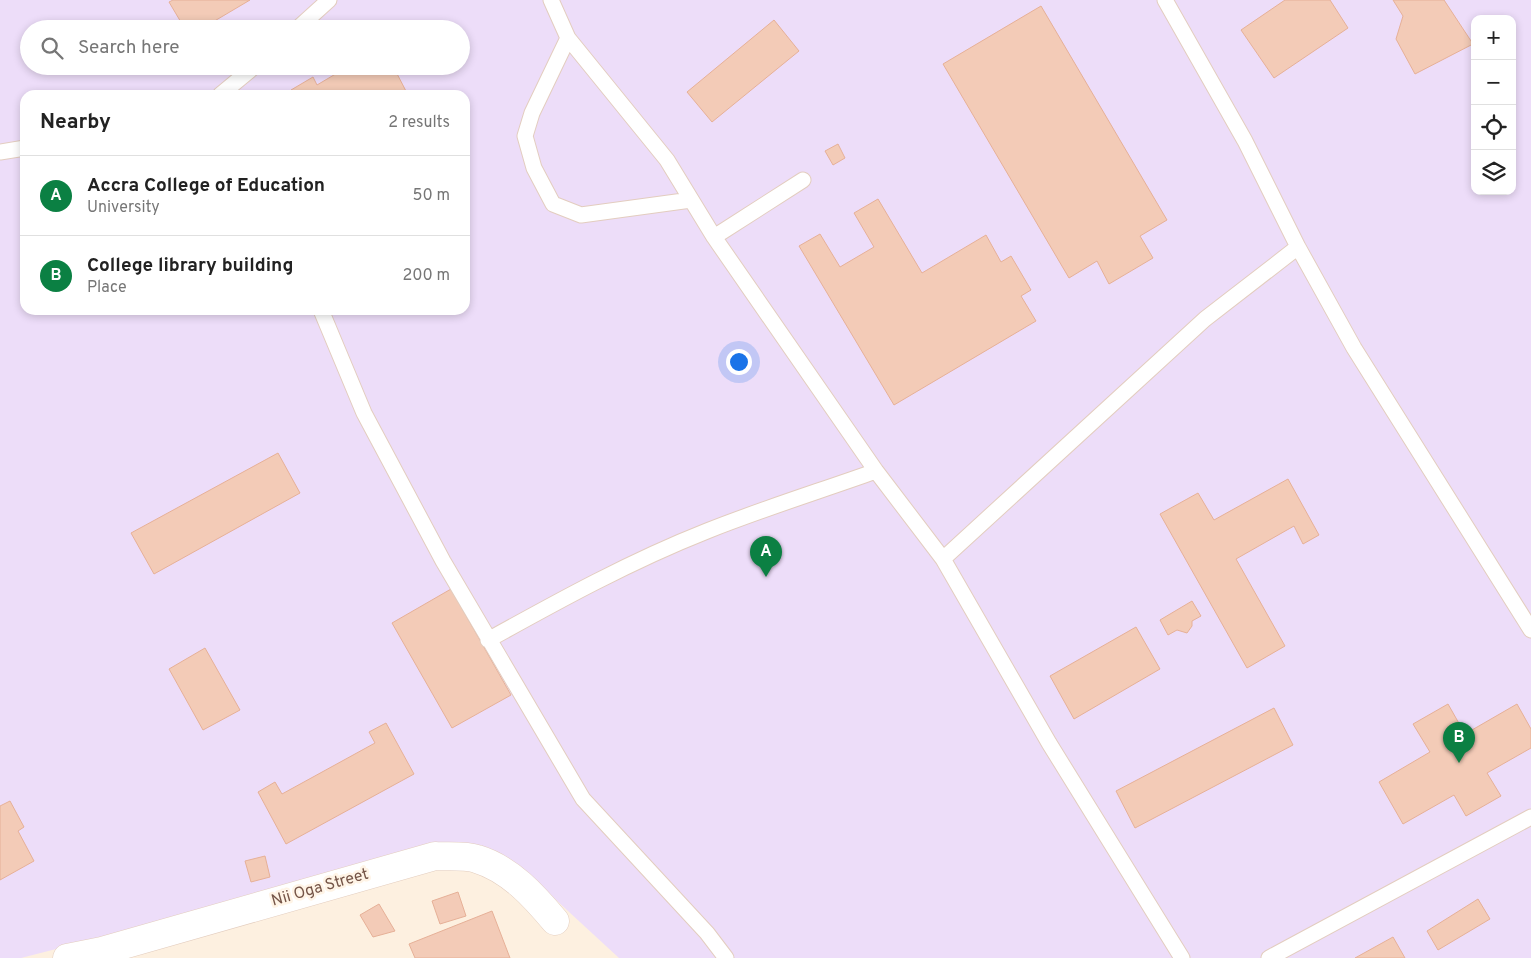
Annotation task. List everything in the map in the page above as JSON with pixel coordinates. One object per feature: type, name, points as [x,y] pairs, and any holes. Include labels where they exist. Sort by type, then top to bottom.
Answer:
[{"type":"street","name":"Nii Oga Street","points":[[67,958],[102,951],[435,856],[477,859],[510,876],[538,900],[555,921]]},
{"type":"lane","points":[[307,20],[329,0]]},
{"type":"lane","points":[[551,0],[568,38],[667,160],[714,237],[876,471],[943,559],[1049,742],[1182,958]]},
{"type":"lane","points":[[1165,0],[1245,141],[1298,247],[1354,348],[1531,630]]},
{"type":"lane","points":[[568,38],[532,113],[525,136],[534,168],[553,204],[581,215],[691,200]]},
{"type":"lane","points":[[235,90],[248,75]]},
{"type":"lane","points":[[0,152],[20,149]]},
{"type":"lane","points":[[714,237],[803,180]]},
{"type":"lane","points":[[943,559],[1205,319],[1298,247]]},
{"type":"lane","points":[[323,315],[364,413],[443,561],[583,799],[707,933],[726,958]]},
{"type":"lane","points":[[488,640],[628,566],[707,531],[876,471]]},
{"type":"lane","points":[[1269,958],[1531,817]]},
{"type":"shaded area","points":[[0,0],[1531,0],[1531,958],[619,958],[517,864],[469,843],[21,958],[0,958]]},
{"type":"building","points":[[173,0],[250,0],[216,20],[180,20],[169,2]]},
{"type":"building","points":[[1285,0],[1330,0],[1348,28],[1274,78],[1241,30]]},
{"type":"building","points":[[1393,0],[1444,0],[1471,41],[1471,45],[1415,74],[1396,39],[1403,16]]},
{"type":"building","points":[[1041,6],[1167,220],[1140,236],[1153,258],[1109,284],[1097,261],[1069,278],[943,64]]},
{"type":"building","points":[[774,20],[799,51],[712,122],[687,92]]},
{"type":"building","points":[[334,75],[398,75],[405,90],[291,90],[313,77],[317,85]]},
{"type":"building","points":[[838,144],[845,158],[833,165],[825,151]]},
{"type":"building","points":[[878,199],[922,273],[986,235],[1001,262],[1011,256],[1031,290],[1021,296],[1036,321],[894,405],[799,246],[820,234],[840,267],[874,247],[854,213]]},
{"type":"building","points":[[278,453],[300,493],[154,574],[131,533]]},
{"type":"building","points":[[1288,479],[1319,535],[1303,544],[1294,526],[1236,559],[1285,646],[1247,668],[1160,514],[1198,493],[1214,520]]},
{"type":"building","points":[[451,589],[511,695],[452,728],[392,623]]},
{"type":"building","points":[[1192,601],[1201,616],[1192,621],[1192,626],[1187,633],[1177,630],[1168,635],[1160,620]]},
{"type":"building","points":[[1136,627],[1160,669],[1074,719],[1050,676]]},
{"type":"building","points":[[205,648],[240,710],[203,730],[169,669]]},
{"type":"building","points":[[1448,704],[1465,734],[1517,704],[1531,729],[1531,748],[1487,773],[1501,796],[1466,816],[1454,795],[1403,824],[1379,782],[1430,752],[1413,724]]},
{"type":"building","points":[[1274,708],[1293,745],[1135,828],[1116,791]]},
{"type":"building","points":[[386,723],[414,774],[286,844],[258,792],[275,782],[282,794],[375,743],[369,732]]},
{"type":"building","points":[[10,801],[24,827],[18,831],[34,861],[0,880],[0,806]]},
{"type":"building","points":[[265,856],[270,877],[251,882],[245,861]]},
{"type":"building","points":[[458,892],[466,916],[440,924],[432,901]]},
{"type":"building","points":[[1478,899],[1490,919],[1438,950],[1427,931]]},
{"type":"building","points":[[379,904],[395,931],[373,937],[360,915]]},
{"type":"building","points":[[492,911],[510,958],[415,958],[409,944]]},
{"type":"building","points":[[1393,937],[1405,958],[1355,958]]},
{"type":"place","name":"Accra College of Education","points":[[766,577]]},
{"type":"place","name":"College library building","points":[[1459,763]]}]
